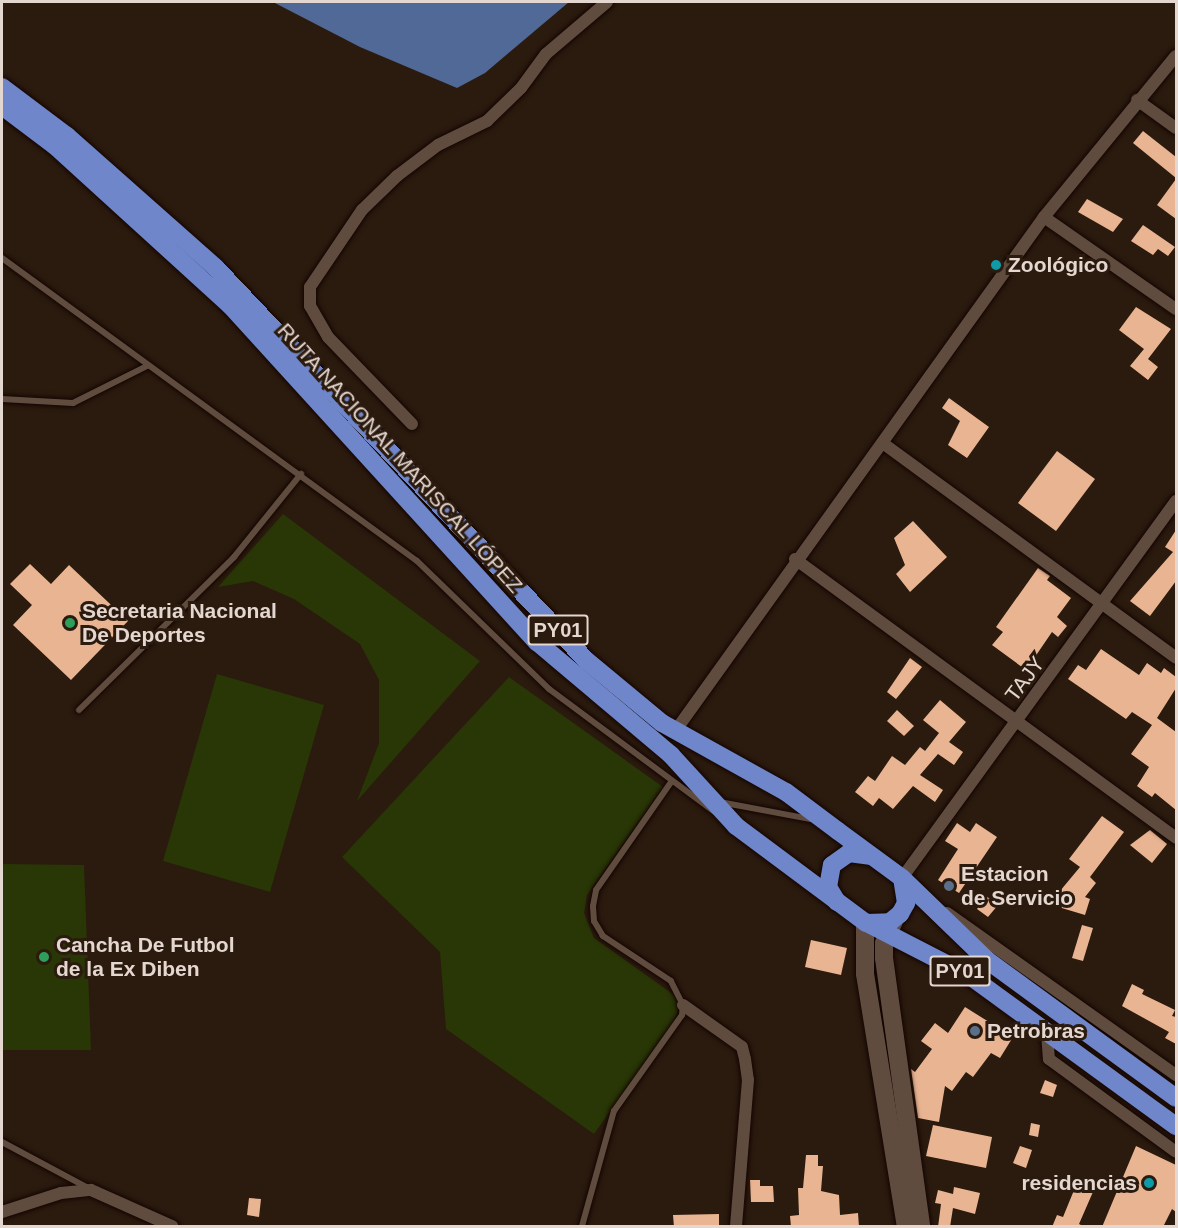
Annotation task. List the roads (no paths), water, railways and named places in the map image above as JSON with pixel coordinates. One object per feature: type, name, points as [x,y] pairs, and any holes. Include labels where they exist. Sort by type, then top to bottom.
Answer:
[{"type":"highway","name":"RUTA NACIONAL MARISCAL LÓPEZ","points":[[2,87],[67,135],[215,267],[587,661],[676,730],[786,792],[902,878],[987,960],[1176,1098]]},
{"type":"highway","name":"RUTA NACIONAL MARISCAL LÓPEZ","points":[[2,106],[54,145],[230,305],[537,642],[671,755],[736,826],[865,922]]},
{"type":"highway","points":[[840,905],[828,887],[832,866],[849,853],[871,856]]},
{"type":"highway","points":[[865,922],[891,926],[906,903],[902,878]]},
{"type":"highway","name":"PY01","points":[[891,926],[970,976],[1176,1126]]},
{"type":"main road","points":[[865,922],[865,974],[906,1227]]},
{"type":"main road","points":[[891,926],[884,958],[921,1227]]},
{"type":"street","points":[[412,424],[328,337],[310,306],[310,287],[363,210],[397,176],[438,145],[487,122],[520,87],[546,54],[608,2]]},
{"type":"street","points":[[676,730],[795,559],[884,444],[1044,217],[1137,99],[1176,56]]},
{"type":"street","points":[[1137,99],[1176,128]]},
{"type":"street","points":[[1044,217],[1176,309]]},
{"type":"street","points":[[884,444],[1176,658]]},
{"type":"street","name":"TAJY","points":[[902,878],[1104,606],[1176,501]]},
{"type":"street","points":[[795,559],[1176,838]]},
{"type":"street","points":[[922,898],[1002,949],[1176,1075]]},
{"type":"street","points":[[683,1005],[742,1047],[745,1059],[748,1080],[736,1227]]},
{"type":"street","points":[[1047,1032],[1050,1059],[1176,1152]]},
{"type":"street","points":[[2,1212],[61,1193],[91,1190],[172,1227]]},
{"type":"lane","points":[[2,258],[147,366],[301,474],[432,574],[539,679],[687,794],[736,826]]},
{"type":"lane","points":[[2,399],[73,403],[147,366]]},
{"type":"lane","points":[[79,710],[234,557],[301,474]]},
{"type":"lane","points":[[582,1227],[614,1111],[682,1016],[683,1005],[671,981],[603,936],[594,921],[593,906],[596,890],[671,782]]},
{"type":"lane","points":[[687,794],[796,814],[838,831]]},
{"type":"lane","points":[[2,1142],[91,1190]]},
{"type":"water","points":[[273,2],[569,2],[485,73],[457,88],[360,47]]},
{"type":"place","name":"Zoológico","points":[[996,265]]},
{"type":"place","name":"Secretaria Nacional De Deportes","points":[[70,623]]},
{"type":"place","name":"Estacion de Servicio","points":[[949,886]]},
{"type":"place","name":"Cancha De Futbol de la Ex Diben","points":[[44,957]]},
{"type":"place","name":"Petrobras","points":[[975,1031]]},
{"type":"place","name":"residencias","points":[[1149,1183]]}]
